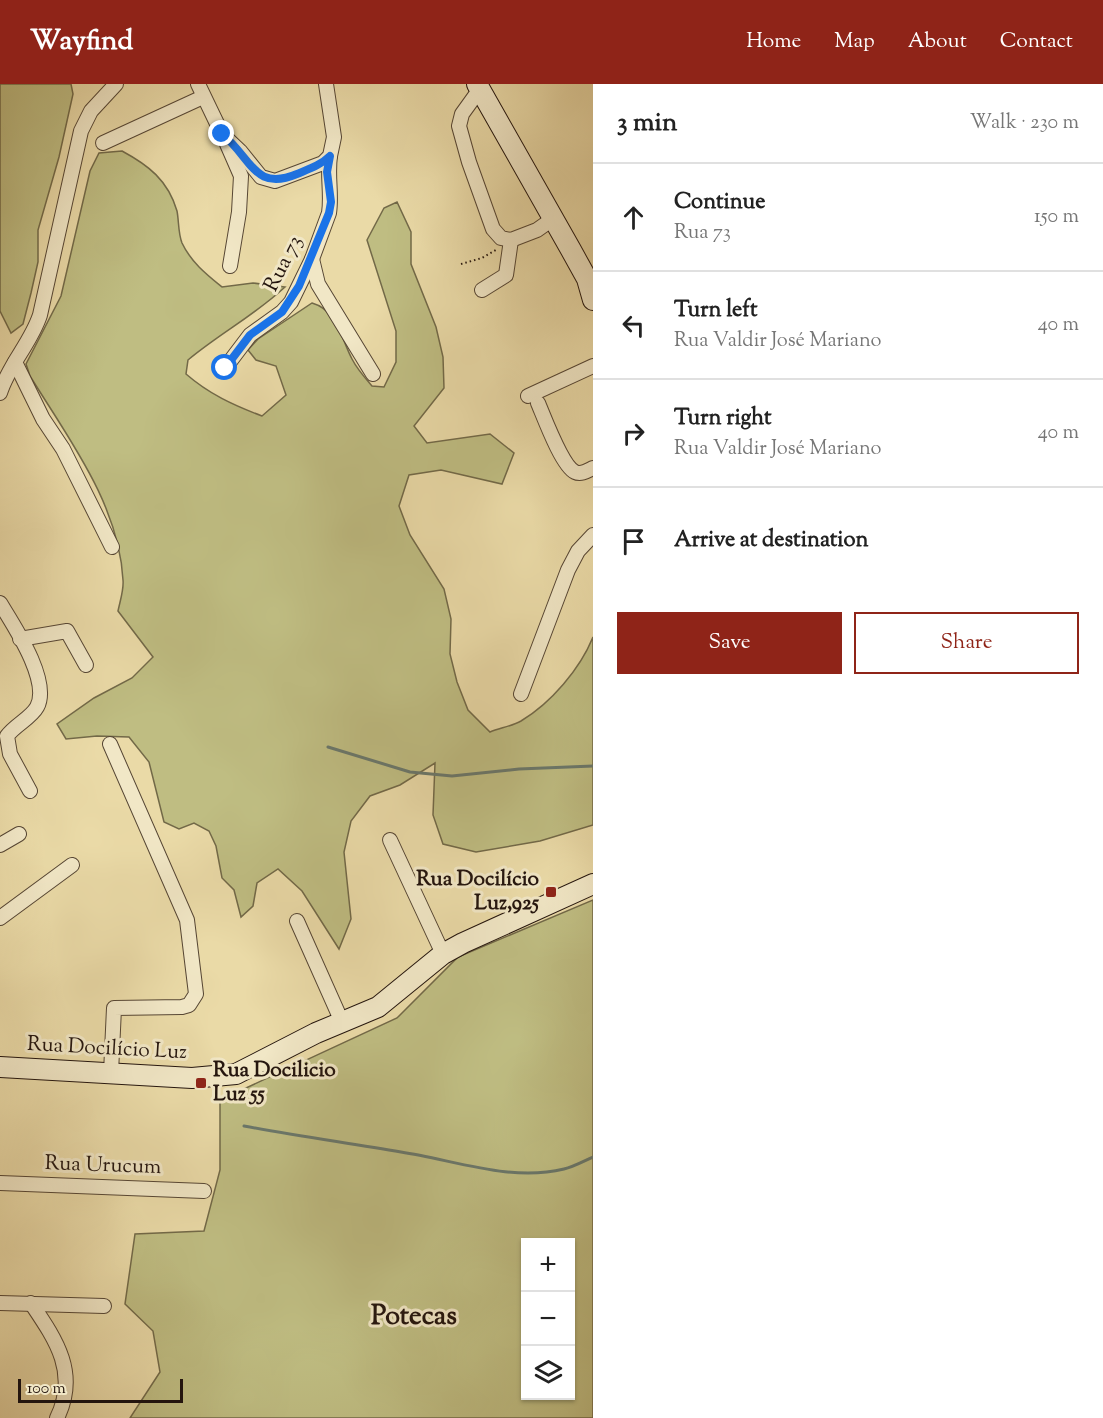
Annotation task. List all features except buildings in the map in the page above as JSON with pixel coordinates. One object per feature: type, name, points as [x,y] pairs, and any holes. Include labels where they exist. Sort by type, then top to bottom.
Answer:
[{"type":"main road","points":[[479,86],[590,282],[593,300]]},
{"type":"main road","name":"Rua Docilício Luz","points":[[0,1067],[192,1078],[224,1077],[249,1068],[299,1040],[378,1007],[443,954],[593,884]]},
{"type":"street","points":[[0,393],[8,365],[33,333],[40,315],[81,131],[92,111],[116,84]]},
{"type":"street","name":"Rua 73","points":[[225,368],[250,335],[286,307],[312,260],[329,213],[331,202],[327,172],[334,137],[326,84]]},
{"type":"street","points":[[479,86],[462,114],[460,134],[493,229],[501,238],[509,240],[537,230],[554,218]]},
{"type":"street","points":[[103,143],[201,90],[241,176],[239,212],[230,266]]},
{"type":"street","points":[[222,134],[240,151],[261,177],[267,180],[282,180],[324,163],[330,156]]},
{"type":"street","points":[[482,290],[506,275],[509,240]]},
{"type":"street","points":[[312,260],[318,284],[373,374]]},
{"type":"street","points":[[8,365],[63,449],[112,547]]},
{"type":"street","points":[[593,366],[533,400],[566,463],[573,471],[582,473],[593,468]]},
{"type":"street","points":[[521,694],[568,570],[578,550],[593,535]]},
{"type":"street","points":[[0,603],[40,682],[41,692],[35,711],[14,728],[7,736],[6,744],[30,791]]},
{"type":"street","points":[[20,639],[67,631],[86,665]]},
{"type":"street","points":[[110,744],[187,920],[196,994],[189,1005],[182,1007],[114,1008],[111,1073]]},
{"type":"street","points":[[0,845],[19,834]]},
{"type":"street","points":[[390,840],[443,954]]},
{"type":"street","points":[[0,918],[72,865]]},
{"type":"street","points":[[297,921],[342,1022]]},
{"type":"street","name":"Rua Urucum","points":[[0,1183],[204,1191]]},
{"type":"street","points":[[0,1303],[104,1306]]},
{"type":"street","points":[[31,1303],[54,1338],[65,1361],[65,1396],[57,1418]]},
{"type":"path","points":[[461,264],[490,254],[509,240]]},
{"type":"shaded area","points":[[0,84],[71,84],[73,94],[59,157],[38,230],[38,262],[23,324],[11,333],[0,311]]},
{"type":"shaded area","points":[[122,151],[148,168],[162,182],[177,211],[182,243],[194,262],[216,282],[222,287],[253,283],[285,287],[262,307],[188,360],[186,374],[195,381],[241,408],[262,416],[286,395],[276,366],[256,360],[248,350],[258,339],[312,303],[333,318],[354,363],[372,386],[384,387],[396,362],[396,331],[367,240],[384,208],[397,202],[411,232],[411,264],[436,327],[443,357],[444,388],[414,426],[427,443],[490,434],[514,453],[502,484],[441,470],[409,475],[399,506],[410,535],[444,589],[451,619],[450,654],[457,682],[468,710],[490,732],[521,721],[554,695],[572,673],[593,637],[593,825],[540,841],[476,852],[443,844],[433,815],[435,763],[400,785],[370,796],[351,821],[344,852],[351,919],[339,949],[302,891],[278,869],[257,883],[253,906],[241,917],[234,890],[222,878],[216,846],[209,831],[194,823],[179,829],[164,822],[149,762],[129,737],[97,736],[66,739],[57,724],[94,698],[132,678],[153,657],[118,611],[123,584],[119,552],[102,498],[75,448],[30,376],[26,364],[61,296],[90,171],[99,153]]},
{"type":"shaded area","points":[[593,900],[593,1418],[130,1418],[160,1372],[153,1331],[125,1304],[135,1234],[204,1231],[220,1170],[220,1100],[397,1018],[458,957]]},
{"type":"waterway","points":[[328,747],[410,772],[452,776],[519,769],[593,766]]},
{"type":"waterway","points":[[244,1126],[482,1168],[523,1173],[567,1168],[593,1157]]},
{"type":"place","name":"Rua Docilício Luz,925","points":[[551,892]]},
{"type":"place","name":"Rua Docilicio Luz 55","points":[[201,1083]]},
{"type":"district","name":"Potecas","points":[[414,1317]]},
{"type":"route","points":[[222,134],[240,151],[261,177],[267,180],[282,180],[324,163],[330,156],[327,172],[331,193],[329,213],[323,234],[291,302],[282,312],[250,335],[225,368]]}]
